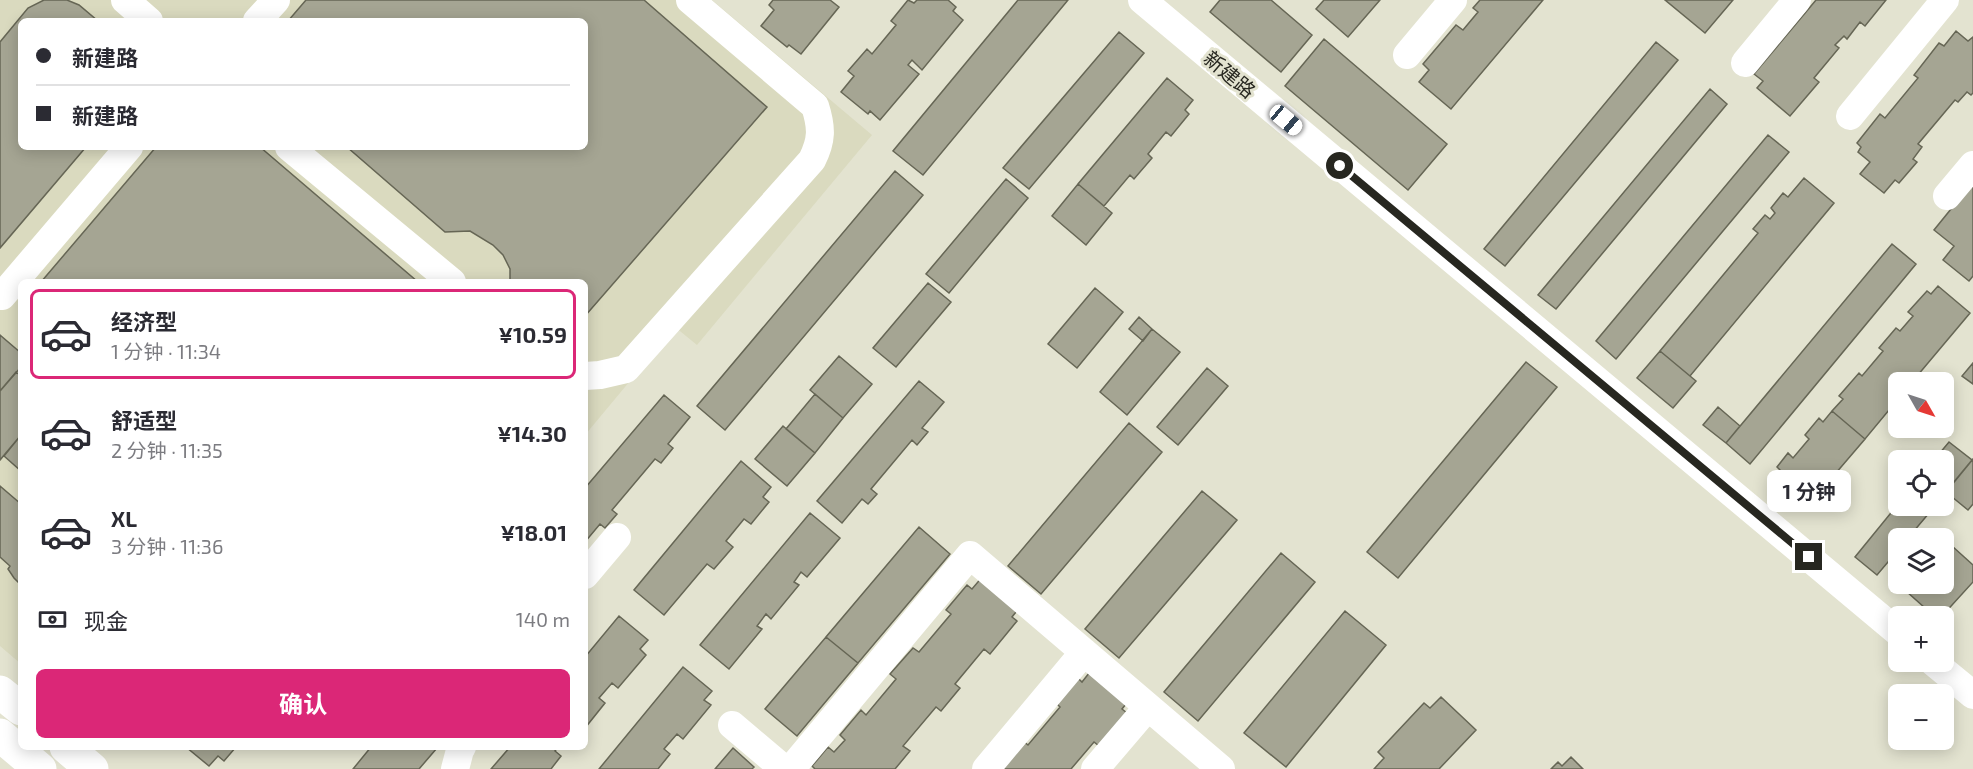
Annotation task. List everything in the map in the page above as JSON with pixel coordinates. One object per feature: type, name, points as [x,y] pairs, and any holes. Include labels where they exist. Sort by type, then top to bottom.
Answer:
[{"type":"main road","points":[[0,692],[18,707]]},
{"type":"main road","points":[[0,735],[40,769]]},
{"type":"street","points":[[125,0],[146,18]]},
{"type":"street","points":[[260,18],[276,0]]},
{"type":"street","points":[[588,376],[626,369],[812,160],[819,146],[821,123],[815,106],[690,0]]},
{"type":"street","name":"新建路","points":[[1142,0],[1888,624]]},
{"type":"street","points":[[1407,55],[1453,0]]},
{"type":"street","points":[[1745,63],[1797,0]]},
{"type":"street","points":[[1850,116],[1945,0]]},
{"type":"street","points":[[25,279],[127,150]]},
{"type":"street","points":[[293,150],[448,279]]},
{"type":"street","points":[[1947,196],[1973,165]]},
{"type":"street","points":[[8,300],[18,287]]},
{"type":"street","points":[[588,571],[617,537]]},
{"type":"street","points":[[791,769],[970,555],[1221,769]]},
{"type":"street","points":[[986,769],[1084,652]]},
{"type":"street","points":[[1945,672],[1973,695]]},
{"type":"street","points":[[1095,769],[1148,707]]},
{"type":"street","points":[[732,725],[784,769]]},
{"type":"street","points":[[456,769],[460,750]]},
{"type":"shaded area","points":[[0,0],[712,0],[872,135],[697,345],[675,327],[588,431],[588,279],[18,279],[18,661],[0,646]]},
{"type":"building","points":[[44,0],[67,0],[79,5],[94,18],[20,18],[28,8]]},
{"type":"building","points":[[306,0],[644,0],[767,107],[588,313],[588,279],[510,279],[510,269],[503,255],[493,245],[470,231],[445,232],[350,150],[588,150],[588,18],[291,18]]},
{"type":"building","points":[[773,0],[830,0],[839,7],[801,54],[789,45],[787,47],[761,26],[774,10],[769,5]]},
{"type":"building","points":[[908,0],[914,3],[917,0],[948,0],[956,7],[953,11],[963,20],[922,70],[912,60],[908,65],[919,74],[880,120],[870,111],[868,114],[841,92],[854,76],[848,71],[867,49],[872,54],[896,25],[891,21]]},
{"type":"building","points":[[1018,0],[1068,0],[923,175],[893,151]]},
{"type":"building","points":[[1220,0],[1271,0],[1312,35],[1281,72],[1210,12]]},
{"type":"building","points":[[1324,0],[1380,0],[1348,37],[1316,9]]},
{"type":"building","points":[[1480,0],[1543,0],[1451,109],[1419,82],[1429,70],[1423,64],[1456,25],[1463,30],[1478,12],[1473,8]]},
{"type":"building","points":[[1665,0],[1733,0],[1705,33]]},
{"type":"building","points":[[1816,0],[1886,0],[1865,26],[1860,22],[1847,39],[1844,36],[1835,45],[1839,48],[1814,78],[1819,82],[1790,116],[1757,88],[1763,81],[1754,74]]},
{"type":"building","points":[[18,20],[18,150],[83,150],[0,248],[0,42]]},
{"type":"building","points":[[1956,31],[1968,41],[1973,37],[1973,93],[1971,95],[1967,92],[1958,102],[1955,100],[1918,144],[1922,147],[1913,159],[1917,162],[1899,183],[1895,180],[1884,193],[1860,174],[1870,162],[1858,152],[1861,147],[1857,143],[1880,114],[1885,118],[1918,78],[1914,75],[1939,43],[1944,46]]},
{"type":"building","points":[[1119,32],[1144,53],[1029,189],[1003,168]]},
{"type":"building","points":[[1324,39],[1447,144],[1408,190],[1285,86]]},
{"type":"building","points":[[1656,42],[1678,60],[1505,266],[1484,249]]},
{"type":"building","points":[[1167,78],[1193,100],[1185,110],[1189,114],[1171,136],[1166,132],[1148,154],[1152,158],[1134,179],[1130,175],[1104,206],[1078,184]]},
{"type":"building","points":[[1710,89],[1727,104],[1556,309],[1538,295]]},
{"type":"building","points":[[1768,135],[1789,152],[1616,359],[1596,341]]},
{"type":"building","points":[[153,150],[264,150],[414,279],[44,279]]},
{"type":"building","points":[[895,171],[923,195],[725,430],[697,406]]},
{"type":"building","points":[[1804,178],[1834,203],[1690,376],[1660,351],[1758,233],[1753,229],[1765,215],[1770,219],[1775,213],[1771,208],[1783,193],[1788,197]]},
{"type":"building","points":[[1006,179],[1028,198],[949,293],[926,274]]},
{"type":"building","points":[[1973,182],[1973,276],[1969,281],[1943,260],[1954,246],[1934,230]]},
{"type":"building","points":[[1078,184],[1112,213],[1086,245],[1052,216]]},
{"type":"building","points":[[1892,244],[1916,264],[1750,464],[1726,443]]},
{"type":"building","points":[[928,283],[951,302],[896,367],[873,348]]},
{"type":"building","points":[[1938,286],[1970,313],[1920,372],[1888,372],[1888,411],[1865,439],[1832,411],[1843,399],[1839,396],[1859,373],[1862,376],[1883,351],[1879,348],[1896,328],[1900,331],[1913,316],[1908,312],[1927,291],[1931,294]]},
{"type":"building","points":[[1095,288],[1123,312],[1077,368],[1048,344]]},
{"type":"building","points":[[1139,317],[1152,329],[1143,341],[1129,329]]},
{"type":"building","points":[[1152,329],[1180,352],[1127,415],[1100,392]]},
{"type":"building","points":[[0,335],[18,350],[18,370],[0,391]]},
{"type":"building","points":[[1660,351],[1696,381],[1673,408],[1637,378]]},
{"type":"building","points":[[839,356],[872,384],[843,418],[810,390]]},
{"type":"building","points":[[1526,362],[1557,387],[1398,578],[1367,552]]},
{"type":"building","points":[[1973,363],[1973,384],[1962,376]]},
{"type":"building","points":[[1207,368],[1228,386],[1178,445],[1157,427]]},
{"type":"building","points":[[16,372],[18,374],[18,439],[0,460],[0,391]]},
{"type":"building","points":[[919,381],[944,402],[922,428],[928,432],[917,445],[912,440],[871,489],[877,494],[868,504],[862,499],[842,523],[817,501]]},
{"type":"building","points":[[815,394],[843,418],[815,453],[786,429]]},
{"type":"building","points":[[664,395],[690,417],[668,444],[673,448],[661,463],[655,459],[612,510],[617,514],[605,528],[600,524],[588,538],[588,484]]},
{"type":"building","points":[[1718,407],[1740,426],[1726,443],[1703,425]]},
{"type":"building","points":[[1832,411],[1865,439],[1806,508],[1774,481],[1782,472],[1777,467],[1788,453],[1793,458],[1809,439],[1805,435],[1819,418],[1823,422]]},
{"type":"building","points":[[1129,423],[1162,452],[1041,594],[1008,566]]},
{"type":"building","points":[[783,426],[815,453],[787,486],[755,459]]},
{"type":"building","points":[[18,439],[18,468],[4,456]]},
{"type":"building","points":[[1949,442],[1972,460],[1954,482],[1954,450],[1942,450]]},
{"type":"building","points":[[1973,459],[1973,504],[1968,510],[1954,499],[1954,482]]},
{"type":"building","points":[[741,461],[771,487],[763,497],[769,502],[751,524],[744,519],[726,541],[733,547],[714,569],[707,564],[664,615],[634,590]]},
{"type":"building","points":[[0,486],[18,501],[18,582],[8,569],[10,566],[0,557]]},
{"type":"building","points":[[1202,491],[1237,520],[1119,658],[1085,629]]},
{"type":"building","points":[[810,513],[840,538],[807,577],[801,572],[794,582],[799,585],[771,619],[766,614],[757,626],[762,629],[729,669],[700,645]]},
{"type":"building","points":[[1888,516],[1927,516],[1916,528],[1888,528],[1888,562],[1877,575],[1855,557]]},
{"type":"building","points":[[919,527],[950,554],[858,663],[826,637]]},
{"type":"building","points":[[1954,548],[1973,565],[1973,582],[1951,606],[1923,606],[1909,594],[1954,594]]},
{"type":"building","points":[[1281,553],[1315,582],[1198,721],[1164,692]]},
{"type":"building","points":[[983,576],[1020,607],[1012,617],[1017,621],[990,654],[984,649],[955,684],[960,688],[941,711],[936,707],[903,746],[910,751],[895,769],[815,769],[812,766],[828,747],[834,752],[845,740],[840,735],[861,710],[866,715],[896,679],[890,674],[913,648],[919,652],[951,614],[946,610],[967,585],[972,589]]},
{"type":"building","points":[[1345,611],[1386,645],[1286,767],[1244,733]]},
{"type":"building","points":[[619,616],[648,640],[640,649],[646,655],[618,688],[612,683],[599,698],[605,703],[588,724],[588,653]]},
{"type":"building","points":[[826,637],[858,663],[797,736],[765,709]]},
{"type":"building","points":[[683,667],[712,691],[704,700],[711,705],[683,739],[677,734],[664,749],[670,754],[658,769],[599,769]]},
{"type":"building","points":[[1093,668],[1130,699],[1122,709],[1127,713],[1099,746],[1094,742],[1071,769],[1003,769],[1022,740],[1028,745],[1060,707],[1056,703],[1077,677],[1082,682]]},
{"type":"building","points":[[1441,697],[1476,730],[1439,769],[1374,769],[1384,758],[1378,752],[1424,703],[1430,708]]},
{"type":"building","points":[[733,748],[754,767],[752,769],[715,769]]},
{"type":"building","points":[[190,750],[233,750],[224,761],[218,756],[209,766]]},
{"type":"building","points":[[369,750],[435,750],[419,769],[353,769]]},
{"type":"building","points":[[507,750],[556,750],[561,756],[551,769],[491,769]]},
{"type":"building","points":[[1571,757],[1583,769],[1551,769],[1558,762],[1562,766]]},
{"type":"route","points":[[1340,166],[1809,557]]}]
